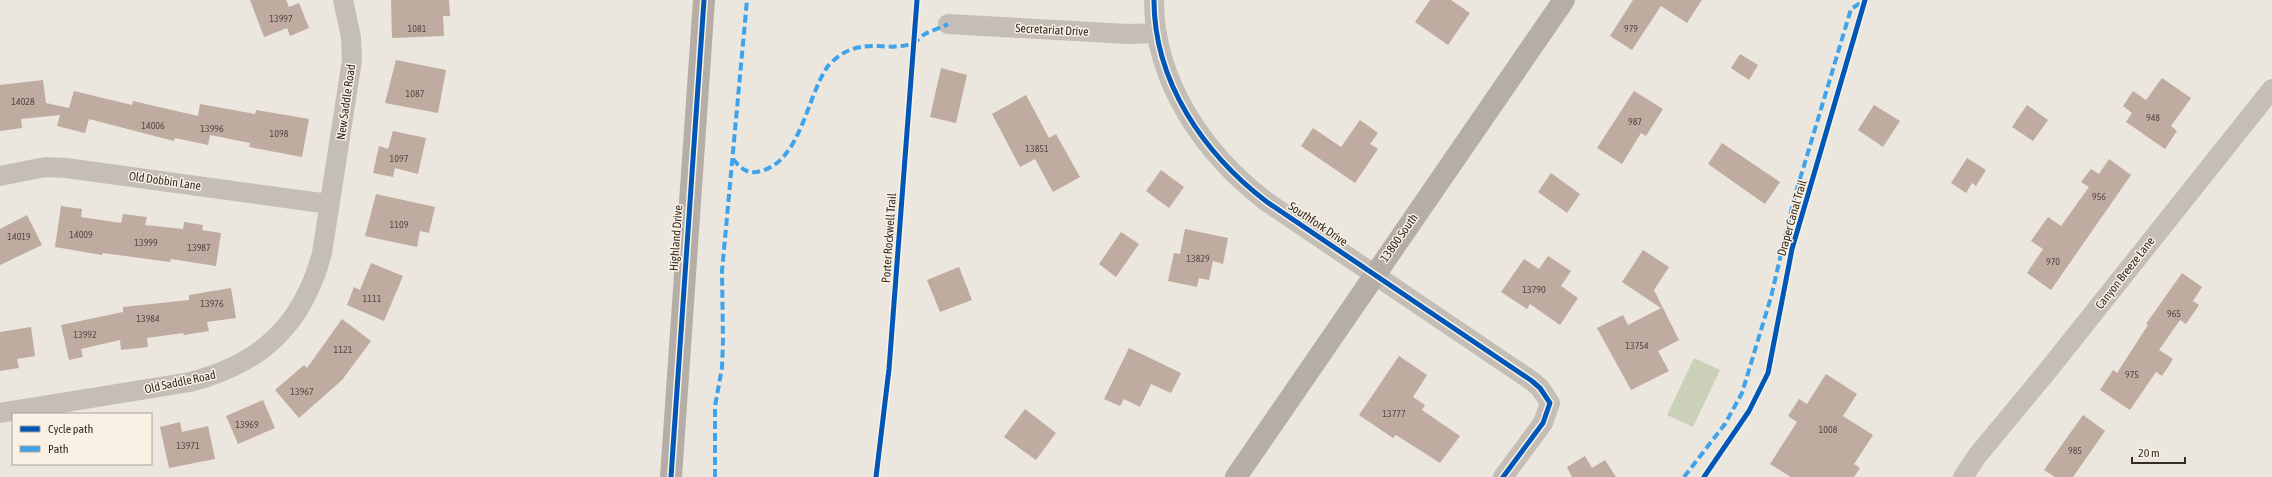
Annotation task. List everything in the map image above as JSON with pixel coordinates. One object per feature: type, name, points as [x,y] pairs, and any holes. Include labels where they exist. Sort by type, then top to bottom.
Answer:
[{"type":"main road","name":"Highland Drive","points":[[671,477],[689,192],[704,0]]},
{"type":"main road","name":"13800 South","points":[[1236,477],[1374,274],[1564,0]]},
{"type":"street","name":"New Saddle Road","points":[[330,204],[352,60],[351,37],[343,0]]},
{"type":"street","name":"Southfork Drive","points":[[1154,0],[1157,33],[1164,60],[1181,102],[1191,122],[1218,158],[1233,174],[1262,197],[1540,388],[1550,403],[1543,423],[1503,477]]},
{"type":"street","name":"Secretariat Drive","points":[[948,24],[1128,34],[1157,33]]},
{"type":"street","name":"Canyon Breeze Lane","points":[[1963,477],[1977,456],[2272,89]]},
{"type":"street","name":"Old Dobbin Lane","points":[[0,176],[45,167],[66,168],[330,204]]},
{"type":"street","name":"Old Saddle Road","points":[[0,414],[190,382],[215,376],[251,358],[281,334],[296,316],[307,296],[316,275],[322,253],[330,204]]},
{"type":"green space","points":[[1694,358],[1720,370],[1693,427],[1667,415]]},
{"type":"building","points":[[250,0],[286,0],[289,7],[299,3],[309,28],[290,36],[287,28],[264,37]]},
{"type":"building","points":[[391,0],[449,0],[450,16],[443,16],[444,36],[392,38]]},
{"type":"building","points":[[1430,0],[1451,0],[1470,13],[1448,45],[1415,22]]},
{"type":"building","points":[[1633,0],[1702,0],[1687,23],[1661,6],[1632,50],[1610,36]]},
{"type":"building","points":[[1740,54],[1758,65],[1749,80],[1731,68]]},
{"type":"building","points":[[396,60],[446,70],[438,113],[385,103]]},
{"type":"building","points":[[941,68],[967,75],[956,123],[930,117]]},
{"type":"building","points":[[2162,78],[2191,98],[2171,126],[2177,131],[2165,149],[2126,122],[2132,113],[2123,106],[2133,91],[2146,100]]},
{"type":"building","points":[[43,80],[46,103],[69,108],[74,91],[132,105],[133,101],[198,116],[200,104],[255,114],[256,110],[309,119],[302,157],[249,147],[250,143],[210,135],[208,145],[175,138],[174,141],[89,119],[85,133],[57,126],[60,115],[21,119],[22,128],[0,131],[0,85]]},
{"type":"building","points":[[1634,91],[1663,109],[1646,136],[1641,133],[1622,164],[1597,148]]},
{"type":"building","points":[[1026,95],[1049,138],[1056,134],[1080,177],[1053,192],[1035,159],[1020,167],[992,114]]},
{"type":"building","points":[[1874,105],[1900,121],[1883,147],[1858,130]]},
{"type":"building","points":[[2027,105],[2048,120],[2033,141],[2012,127]]},
{"type":"building","points":[[1360,120],[1378,133],[1370,144],[1378,149],[1355,183],[1301,146],[1313,128],[1341,147]]},
{"type":"building","points":[[393,131],[426,138],[418,174],[395,168],[393,177],[373,173],[379,146],[388,149]]},
{"type":"building","points":[[1722,143],[1780,182],[1765,204],[1708,164]]},
{"type":"building","points":[[1967,158],[1986,170],[1976,186],[1972,183],[1966,193],[1951,183]]},
{"type":"building","points":[[2109,159],[2131,175],[2051,290],[2027,273],[2043,249],[2031,241],[2048,217],[2061,226],[2089,187],[2081,182],[2091,169],[2099,174]]},
{"type":"building","points":[[1161,170],[1184,187],[1169,208],[1146,191]]},
{"type":"building","points":[[1551,173],[1580,194],[1567,213],[1538,192]]},
{"type":"building","points":[[376,194],[435,207],[429,233],[420,231],[417,247],[365,236]]},
{"type":"building","points":[[61,206],[82,209],[81,217],[121,223],[123,214],[147,217],[145,225],[183,229],[184,222],[203,225],[202,230],[221,233],[216,266],[171,259],[170,262],[103,253],[102,255],[55,247]]},
{"type":"building","points":[[27,215],[42,245],[0,265],[0,229]]},
{"type":"building","points":[[1185,229],[1228,238],[1223,264],[1213,261],[1209,280],[1199,278],[1197,287],[1168,281],[1174,253],[1180,254]]},
{"type":"building","points":[[1121,232],[1139,244],[1116,277],[1099,264]]},
{"type":"building","points":[[1643,250],[1669,267],[1654,290],[1679,340],[1658,351],[1669,371],[1631,390],[1597,328],[1623,315],[1628,325],[1661,308],[1622,282]]},
{"type":"building","points":[[1548,256],[1571,271],[1561,286],[1578,298],[1560,325],[1530,304],[1527,309],[1501,292],[1524,259],[1539,269]]},
{"type":"building","points":[[371,263],[403,276],[384,321],[347,305],[354,287],[360,290]]},
{"type":"building","points":[[959,267],[972,300],[940,312],[927,280]]},
{"type":"building","points":[[2182,273],[2202,287],[2193,301],[2199,305],[2186,324],[2180,320],[2159,350],[2173,359],[2162,376],[2156,372],[2130,410],[2100,390],[2113,370],[2117,373],[2148,325],[2146,324]]},
{"type":"building","points":[[231,288],[236,318],[207,322],[209,331],[147,338],[148,347],[121,350],[120,340],[81,349],[83,357],[69,360],[61,325],[123,312],[123,307],[189,300],[189,295]]},
{"type":"building","points":[[342,319],[371,341],[342,380],[299,418],[275,390],[304,365],[307,368]]},
{"type":"building","points":[[31,327],[35,356],[17,359],[19,368],[0,371],[0,332]]},
{"type":"building","points":[[1129,348],[1181,373],[1171,393],[1151,384],[1140,407],[1124,399],[1120,406],[1104,399]]},
{"type":"building","points":[[1399,356],[1427,375],[1413,397],[1425,405],[1422,410],[1460,436],[1440,463],[1396,435],[1393,438],[1359,415]]},
{"type":"building","points":[[1826,374],[1857,394],[1843,416],[1873,435],[1854,464],[1860,468],[1854,477],[1791,477],[1770,464],[1797,422],[1788,416],[1799,399],[1807,404]]},
{"type":"building","points":[[263,400],[275,428],[238,444],[226,416]]},
{"type":"building","points":[[1025,409],[1056,433],[1036,460],[1004,437]]},
{"type":"building","points":[[2083,415],[2105,431],[2073,477],[2055,477],[2044,470]]},
{"type":"building","points":[[180,422],[182,432],[208,426],[215,459],[169,468],[160,427]]},
{"type":"building","points":[[1585,456],[1592,468],[1605,460],[1616,477],[1572,477],[1567,467]]},
{"type":"marked path","points":[[715,477],[715,406],[722,368],[723,340],[722,271],[747,0]]},
{"type":"marked path","points":[[1684,477],[1725,424],[1742,393],[1771,297],[1794,199],[1851,9],[1865,0]]},
{"type":"marked path","points":[[733,159],[739,166],[749,172],[761,171],[775,165],[794,141],[802,126],[814,93],[828,66],[839,56],[858,47],[904,46],[913,43],[925,34],[948,24]]},
{"type":"cycle path","points":[[671,477],[704,0]]},
{"type":"cycle path","name":"Porter Rockwell Trail","points":[[876,477],[889,369],[917,0]]},
{"type":"cycle path","points":[[1154,0],[1156,30],[1163,59],[1173,87],[1187,114],[1204,139],[1223,162],[1244,183],[1267,202],[1532,381],[1540,388],[1550,403],[1543,423],[1503,477]]},
{"type":"cycle path","name":"Draper Canal Trail","points":[[1704,477],[1749,411],[1768,373],[1792,249],[1865,0]]}]
